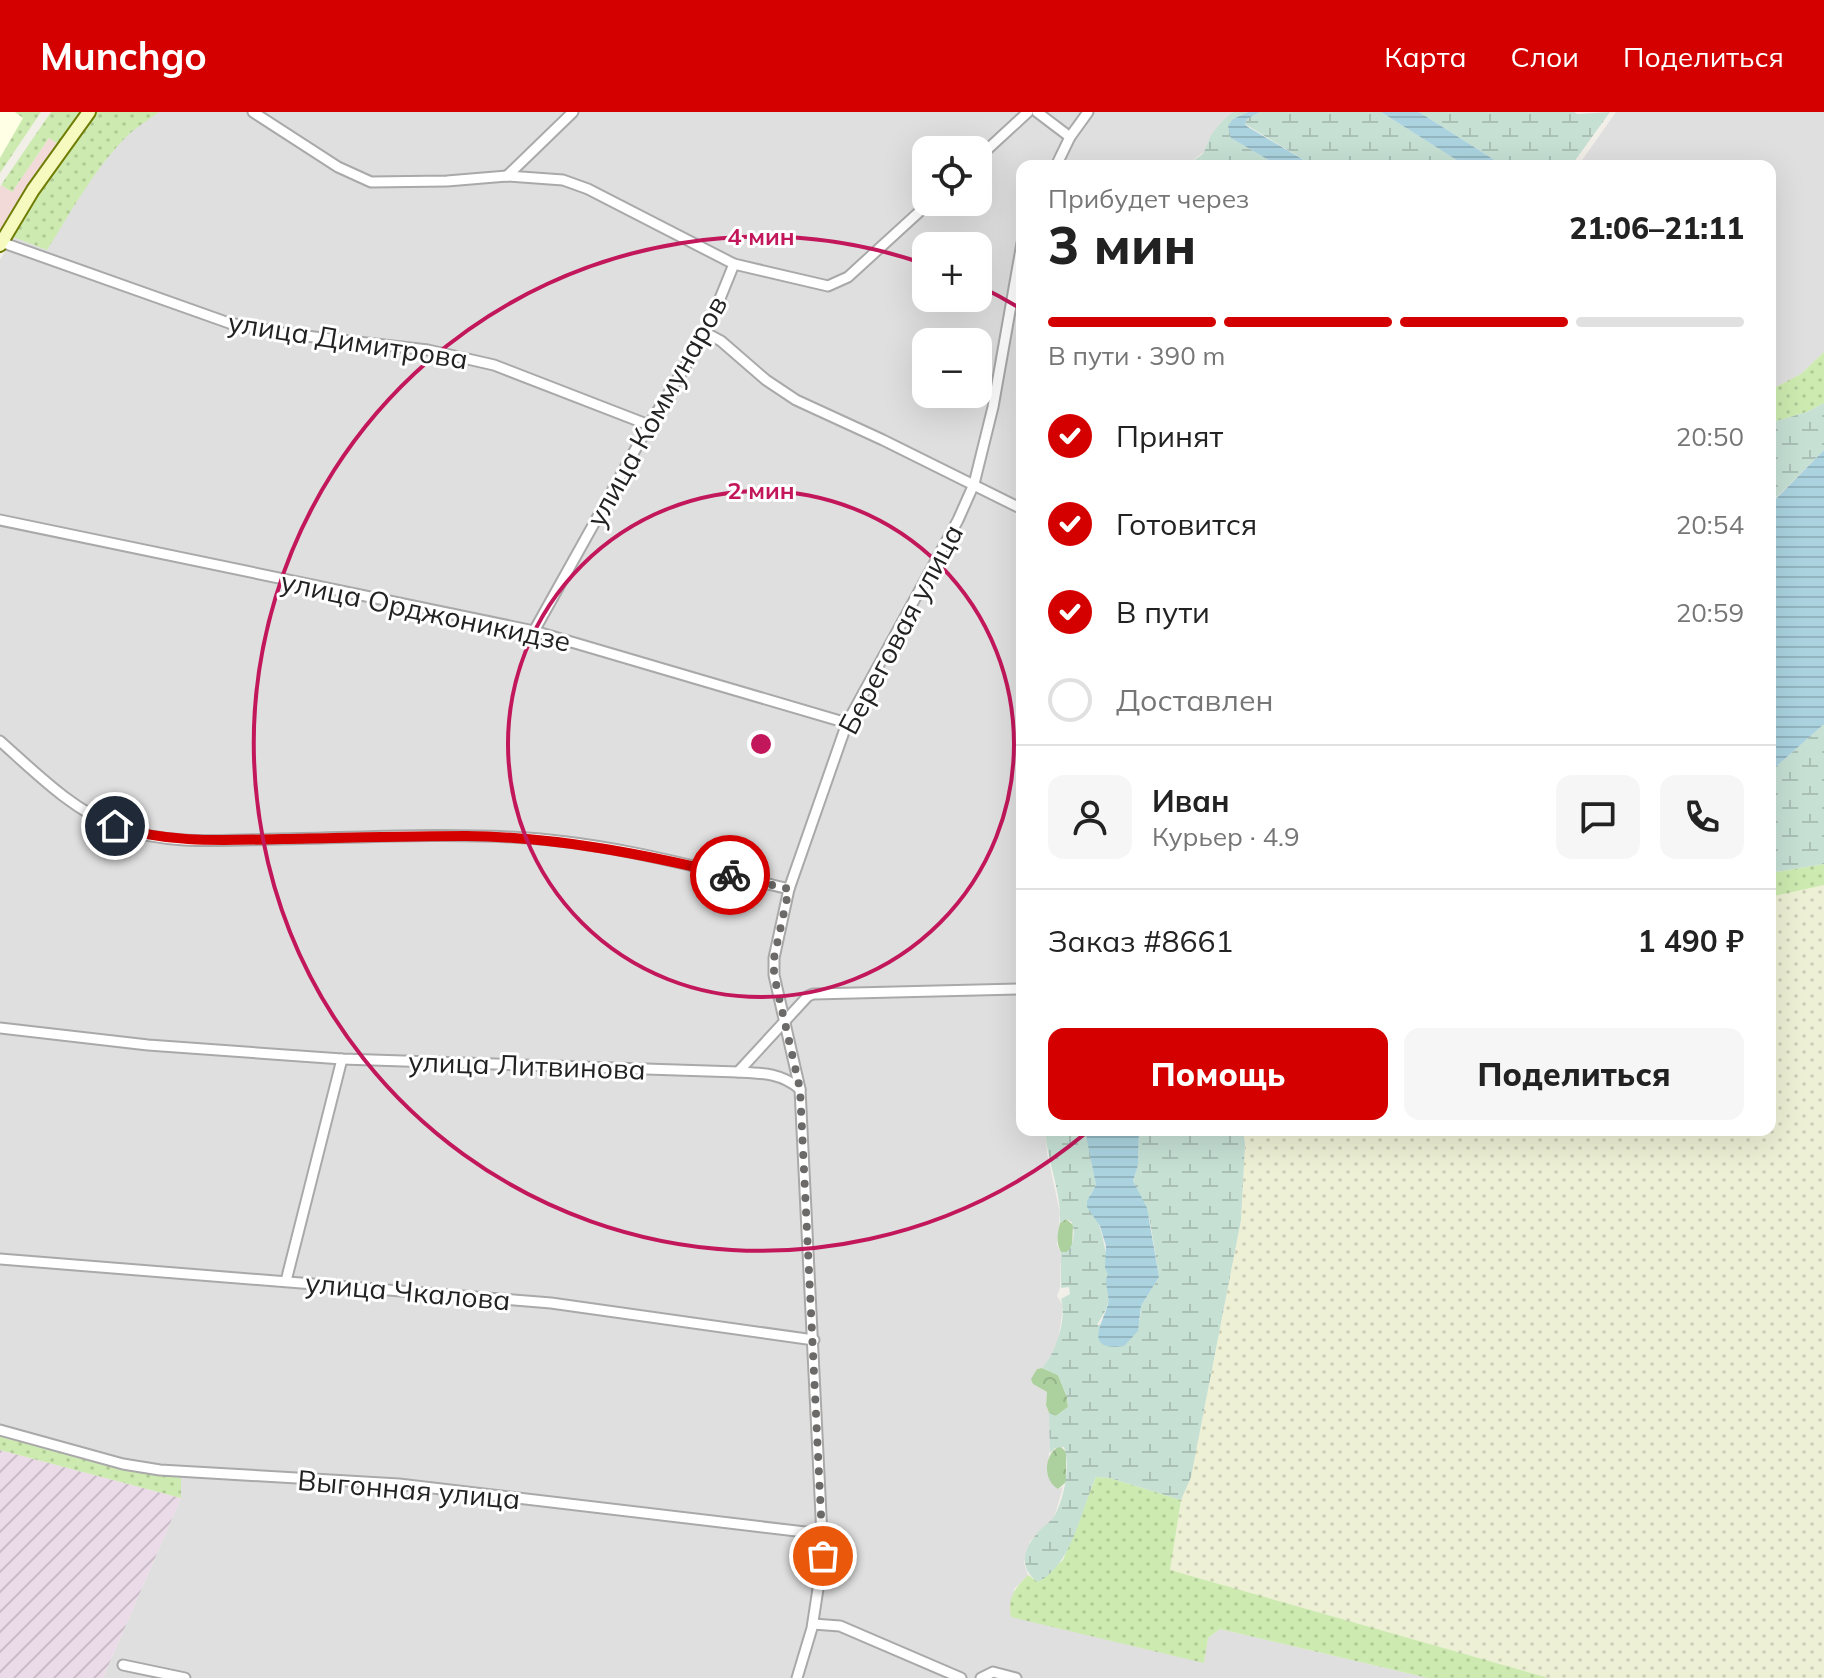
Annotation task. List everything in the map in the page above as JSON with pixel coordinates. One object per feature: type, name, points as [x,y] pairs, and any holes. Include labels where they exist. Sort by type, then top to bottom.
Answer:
[{"type":"street","points":[[0,243],[41,178],[89,112]]},
{"type":"street","points":[[253,112],[338,167],[371,182],[507,176],[544,177],[575,184],[734,264]]},
{"type":"street","points":[[507,176],[573,112]]},
{"type":"street","points":[[992,145],[1028,112]]},
{"type":"street","points":[[1037,112],[1070,137]]},
{"type":"street","points":[[1059,160],[1070,137],[1088,112]]},
{"type":"street","name":"улица Коммунаров","points":[[534,631],[649,425],[706,333],[734,264],[828,286],[848,277],[915,216]]},
{"type":"street","name":"улица Димитрова","points":[[0,243],[229,323],[288,334],[428,350],[494,365],[649,425]]},
{"type":"street","name":"Береговая улица","points":[[797,1678],[813,1624],[823,1566],[822,1534],[800,1089],[777,993],[774,958],[789,889],[847,723],[958,520],[974,484],[993,407],[1016,277]]},
{"type":"street","points":[[706,333],[721,341],[766,380],[796,400],[1016,506]]},
{"type":"street","name":"улица Орджоникидзе","points":[[0,520],[534,631],[847,723]]},
{"type":"street","points":[[0,741],[53,788],[115,826],[137,833],[223,841],[450,836],[545,839],[626,851],[789,889]]},
{"type":"street","points":[[738,1072],[808,996],[819,993],[1016,989]]},
{"type":"street","name":"улица Литвинова","points":[[0,1028],[148,1045],[342,1059],[770,1073],[800,1089]]},
{"type":"street","points":[[286,1281],[342,1059]]},
{"type":"street","name":"улица Чкалова","points":[[0,1259],[551,1303],[814,1340]]},
{"type":"street","name":"Выгонная улица","points":[[0,1430],[123,1464],[160,1470],[399,1484],[822,1534]]},
{"type":"street","points":[[813,1624],[840,1626],[961,1678]]},
{"type":"street","points":[[123,1665],[185,1678]]},
{"type":"street","points":[[981,1678],[993,1672],[1016,1678]]},
{"type":"shaded area","points":[[0,112],[15,112],[24,118],[0,158]]},
{"type":"shaded area","points":[[97,112],[1234,112],[1211,136],[1206,150],[1193,160],[1016,160],[1016,1136],[1046,1136],[1060,1213],[1057,1245],[1061,1252],[1060,1288],[1057,1296],[1063,1306],[1058,1342],[1047,1362],[1037,1369],[1033,1384],[1047,1392],[1051,1441],[1048,1461],[1058,1489],[1063,1487],[1054,1518],[1030,1541],[1024,1563],[1028,1575],[1013,1590],[1204,1662],[1208,1638],[1220,1629],[1428,1678],[103,1678],[181,1498],[181,1479],[121,1470],[0,1436],[0,260],[42,188]]},
{"type":"shaded area","points":[[1616,112],[1824,112],[1824,352],[1801,374],[1776,387],[1776,160],[1582,160]]},
{"type":"shaded area","points":[[49,138],[58,144],[0,228],[1,185],[12,192]]},
{"type":"shaded area","points":[[1824,885],[1824,1678],[1549,1678],[1170,1570],[1181,1500],[1191,1476],[1241,1220],[1244,1136],[1776,1136],[1776,896]]},
{"type":"shaded area","points":[[0,1450],[181,1498],[103,1678],[0,1678]]},
{"type":"green space","points":[[15,112],[41,112],[0,173],[0,158],[23,118]]},
{"type":"green space","points":[[51,112],[81,112],[58,144],[49,138],[12,192],[1,185]]},
{"type":"green space","points":[[97,112],[159,112],[113,151],[47,250],[13,237],[42,188]]},
{"type":"green space","points":[[1234,112],[1248,112],[1233,119],[1231,138],[1269,160],[1194,160],[1205,150],[1211,135]]},
{"type":"green space","points":[[1260,112],[1381,112],[1457,160],[1304,160],[1245,124],[1247,119]]},
{"type":"green space","points":[[1419,112],[1610,112],[1575,160],[1495,160]]},
{"type":"green space","points":[[1824,352],[1824,403],[1776,421],[1776,387],[1801,374]]},
{"type":"green space","points":[[1824,403],[1824,450],[1776,498],[1776,421]]},
{"type":"green space","points":[[1824,724],[1824,864],[1776,872],[1776,767]]},
{"type":"green space","points":[[1824,864],[1824,885],[1776,896],[1776,872]]},
{"type":"green space","points":[[1046,1136],[1087,1136],[1096,1185],[1090,1195],[1109,1275],[1107,1305],[1097,1325],[1140,1320],[1141,1306],[1159,1277],[1150,1221],[1133,1181],[1138,1164],[1139,1136],[1244,1136],[1245,1144],[1241,1220],[1191,1477],[1181,1500],[1110,1478],[1096,1477],[1067,1550],[1050,1574],[1038,1582],[1027,1570],[1025,1556],[1035,1535],[1055,1515],[1067,1472],[1064,1447],[1055,1448],[1050,1453],[1049,1413],[1056,1416],[1068,1407],[1067,1397],[1058,1375],[1042,1368],[1052,1354],[1059,1335],[1063,1316],[1061,1299],[1070,1294],[1069,1287],[1061,1288],[1061,1252],[1067,1252],[1074,1233],[1071,1221],[1066,1219],[1060,1223],[1059,1200]]},
{"type":"green space","points":[[1066,1219],[1073,1225],[1072,1247],[1067,1252],[1061,1252],[1058,1231],[1060,1223]]},
{"type":"green space","points":[[1037,1369],[1058,1375],[1067,1397],[1068,1407],[1056,1416],[1049,1413],[1046,1405],[1047,1392],[1033,1384],[1031,1379]]},
{"type":"green space","points":[[0,1436],[121,1470],[181,1478],[181,1498],[0,1450]]},
{"type":"green space","points":[[1060,1446],[1066,1452],[1066,1482],[1058,1489],[1049,1479],[1047,1467],[1051,1454]]},
{"type":"green space","points":[[1096,1477],[1110,1478],[1181,1500],[1170,1570],[1549,1678],[1428,1678],[1220,1629],[1208,1638],[1204,1663],[1011,1617],[1011,1599],[1023,1580],[1028,1575],[1038,1582],[1063,1560]]},
{"type":"water","points":[[1248,112],[1260,112],[1247,119],[1245,124],[1304,160],[1269,160],[1231,138],[1228,126],[1233,119]]},
{"type":"water","points":[[1381,112],[1419,112],[1495,160],[1457,160]]},
{"type":"water","points":[[1824,450],[1824,724],[1776,767],[1776,499]]},
{"type":"water","points":[[1086,1136],[1139,1136],[1138,1165],[1133,1181],[1147,1208],[1159,1277],[1141,1306],[1138,1331],[1124,1346],[1111,1347],[1099,1340],[1100,1326],[1108,1304],[1108,1274],[1105,1268],[1106,1246],[1100,1226],[1087,1207],[1096,1185]]},
{"type":"way so far","points":[[730,875],[789,889],[774,958],[774,975],[800,1089],[823,1556]]},
{"type":"route","points":[[115,826],[167,838],[223,841],[466,836],[545,839],[626,851],[730,875]]}]
